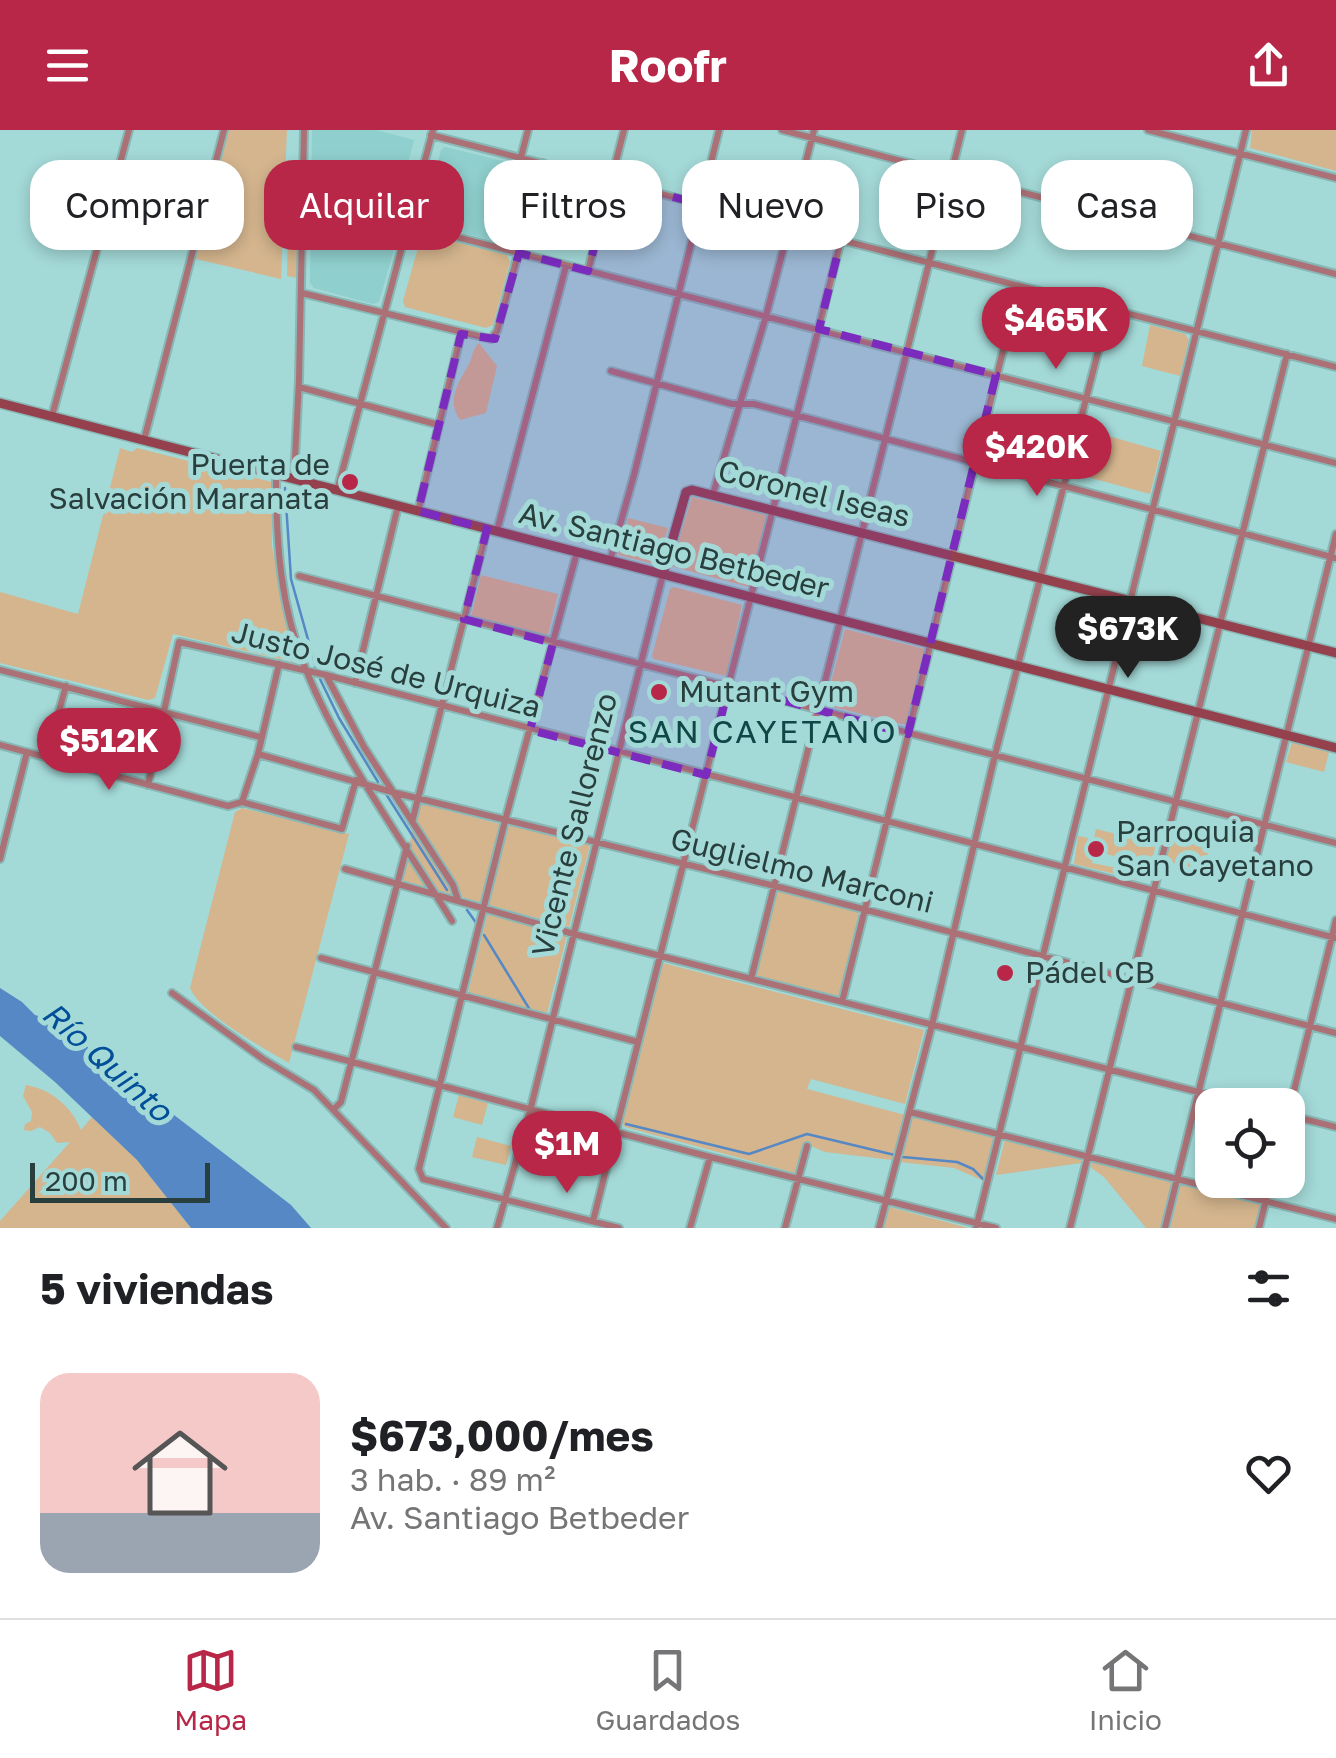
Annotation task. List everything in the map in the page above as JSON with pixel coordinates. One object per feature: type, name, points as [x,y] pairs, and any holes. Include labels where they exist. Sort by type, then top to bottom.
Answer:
[{"type":"main road","name":"Av. Santiago Betbeder","points":[[0,403],[1336,748]]},
{"type":"main road","name":"Coronel Iseas","points":[[686,492],[713,494],[1336,653]]},
{"type":"main road","name":"Vicente Sallorenzo","points":[[663,574],[686,492]]},
{"type":"street","points":[[52,416],[129,130]]},
{"type":"street","points":[[144,440],[224,130]]},
{"type":"street","points":[[294,480],[304,130]]},
{"type":"street","points":[[521,157],[528,130]]},
{"type":"street","points":[[617,160],[624,130]]},
{"type":"street","points":[[711,160],[718,130]]},
{"type":"street","points":[[782,130],[813,134],[898,160]]},
{"type":"street","points":[[954,160],[962,130]]},
{"type":"street","points":[[1148,130],[1336,178]]},
{"type":"street","points":[[976,1225],[1246,130]]},
{"type":"street","points":[[424,160],[432,132],[532,160]]},
{"type":"street","points":[[807,160],[813,134]]},
{"type":"street","points":[[1021,194],[1336,274]]},
{"type":"street","points":[[464,239],[1336,463]]},
{"type":"street","points":[[859,244],[1336,367]]},
{"type":"street","points":[[337,490],[399,250]]},
{"type":"street","points":[[302,293],[491,339],[497,332],[521,250]]},
{"type":"street","points":[[588,271],[594,250]]},
{"type":"street","points":[[610,560],[689,250]]},
{"type":"street","points":[[713,494],[785,250]]},
{"type":"street","points":[[593,1222],[840,250]]},
{"type":"street","points":[[751,979],[932,250]]},
{"type":"street","points":[[412,822],[464,620],[566,266]]},
{"type":"street","points":[[842,1002],[1019,286]]},
{"type":"street","points":[[879,1228],[1108,309]]},
{"type":"street","points":[[418,511],[461,334]]},
{"type":"street","points":[[1070,1228],[1287,354]]},
{"type":"street","points":[[611,371],[740,404],[754,404],[1333,558]]},
{"type":"street","points":[[299,387],[438,425]]},
{"type":"street","points":[[276,475],[276,538],[283,591],[306,670],[366,785],[407,843],[452,921]]},
{"type":"street","points":[[355,683],[398,506]]},
{"type":"street","points":[[1199,1088],[1336,534]]},
{"type":"street","points":[[577,552],[419,1169],[423,1179],[619,1228]]},
{"type":"street","name":"Vicente Sallorenzo","points":[[497,1228],[531,1107],[663,574]]},
{"type":"street","points":[[299,576],[1336,844]]},
{"type":"street","name":"Justo José de Urquiza","points":[[164,712],[180,642],[326,675],[1334,937]]},
{"type":"street","points":[[242,802],[258,754],[279,664]]},
{"type":"street","points":[[0,670],[260,737]]},
{"type":"street","points":[[326,675],[346,717],[454,885],[459,901]]},
{"type":"street","points":[[46,757],[66,686]]},
{"type":"street","points":[[148,785],[164,712]]},
{"type":"street","points":[[0,745],[228,806],[242,802],[342,829],[356,780]]},
{"type":"street","points":[[0,859],[27,752]]},
{"type":"street","name":"Guglielmo Marconi","points":[[258,754],[418,799],[775,886],[1336,1033]]},
{"type":"street","points":[[334,1109],[341,1102],[407,843]]},
{"type":"street","points":[[345,869],[574,934],[1195,1091]]},
{"type":"street","points":[[1295,1088],[1336,920]]},
{"type":"street","points":[[321,958],[638,1042]]},
{"type":"street","points":[[172,993],[263,1059],[299,1080],[334,1109],[446,1228]]},
{"type":"street","points":[[296,1046],[710,1157],[996,1228]]},
{"type":"street","points":[[1165,1228],[1195,1105]]},
{"type":"street","points":[[910,1112],[1336,1219]]},
{"type":"street","points":[[1305,1119],[1336,1127]]},
{"type":"street","points":[[786,1228],[806,1146]]},
{"type":"street","points":[[690,1228],[710,1157]]},
{"type":"street","points":[[1260,1228],[1267,1198]]},
{"type":"highlighted area","points":[[611,181],[841,240],[819,329],[996,375],[908,734],[729,686],[706,775],[530,730],[553,643],[464,619],[487,529],[418,511],[461,334],[495,339],[519,253],[588,271]]},
{"type":"shaded area","points":[[229,130],[287,130],[286,160],[264,160],[264,250],[282,250],[281,279],[196,259],[198,250],[244,250],[244,160],[221,160]]},
{"type":"shaded area","points":[[312,130],[376,130],[414,140],[409,160],[312,160]]},
{"type":"shaded area","points":[[1252,130],[1336,130],[1336,171],[1250,148]]},
{"type":"shaded area","points":[[445,147],[498,160],[484,160],[484,238],[464,233],[464,160],[438,160]]},
{"type":"shaded area","points":[[464,244],[507,255],[510,262],[493,325],[486,328],[405,307],[403,301],[417,250],[464,250]]},
{"type":"shaded area","points":[[288,250],[297,250],[297,278],[287,276]]},
{"type":"shaded area","points":[[310,250],[394,250],[379,302],[373,304],[314,288],[310,283]]},
{"type":"shaded area","points":[[1150,325],[1185,334],[1189,340],[1180,376],[1142,366]]},
{"type":"shaded area","points":[[479,343],[497,366],[486,413],[460,420],[454,406],[455,392]]},
{"type":"shaded area","points":[[1084,429],[1161,451],[1150,494],[1073,473]]},
{"type":"shaded area","points":[[120,448],[132,452],[137,448],[272,482],[272,547],[297,663],[173,634],[155,698],[148,700],[0,663],[0,592],[78,614]]},
{"type":"shaded area","points":[[692,497],[767,515],[749,587],[671,566]]},
{"type":"shaded area","points":[[628,518],[668,528],[657,565],[618,555]]},
{"type":"shaded area","points":[[481,575],[558,594],[548,635],[471,617]]},
{"type":"shaded area","points":[[670,589],[742,605],[726,676],[652,656]]},
{"type":"shaded area","points":[[845,629],[925,649],[906,725],[825,705]]},
{"type":"shaded area","points":[[1292,742],[1329,752],[1324,772],[1286,762]]},
{"type":"shaded area","points":[[419,803],[500,824],[483,903],[401,880]]},
{"type":"shaded area","points":[[242,808],[349,834],[289,1063],[219,1019],[190,988],[235,812]]},
{"type":"shaded area","points":[[508,825],[590,845],[569,927],[489,905]]},
{"type":"shaded area","points":[[1096,829],[1156,844],[1148,878],[1143,881],[1074,864],[1078,836],[1088,838],[1086,849],[1094,852],[1092,863],[1122,869],[1125,859],[1106,854],[1103,840],[1094,838]]},
{"type":"shaded area","points":[[1173,830],[1212,840],[1204,871],[1165,861]]},
{"type":"shaded area","points":[[778,891],[859,912],[839,996],[756,976]]},
{"type":"shaded area","points":[[488,912],[567,935],[547,1014],[468,993]]},
{"type":"shaded area","points":[[663,963],[924,1030],[905,1104],[811,1079],[807,1089],[905,1115],[892,1160],[825,1152],[804,1143],[795,1173],[625,1127],[622,1122]]},
{"type":"shaded area","points":[[26,1085],[60,1100],[81,1130],[92,1117],[137,1160],[191,1228],[0,1228],[0,1221],[70,1142],[57,1143],[40,1127],[24,1130],[32,1112],[23,1096]]},
{"type":"shaded area","points":[[459,1095],[488,1103],[482,1125],[453,1117]]},
{"type":"shaded area","points":[[912,1115],[995,1136],[984,1181],[954,1168],[900,1162]]},
{"type":"shaded area","points":[[477,1137],[511,1146],[506,1165],[472,1157]]},
{"type":"shaded area","points":[[1005,1139],[1082,1158],[1081,1163],[996,1175]]},
{"type":"shaded area","points":[[1093,1161],[1173,1180],[1161,1228],[1146,1228],[1104,1177],[1090,1167]]},
{"type":"shaded area","points":[[1181,1184],[1195,1187],[1195,1198],[1240,1198],[1261,1203],[1254,1228],[1170,1228]]},
{"type":"shaded area","points":[[889,1207],[969,1228],[884,1228]]},
{"type":"water","points":[[0,988],[35,1015],[55,1021],[74,1034],[291,1205],[311,1228],[191,1228],[137,1160],[0,1036]]},
{"type":"waterway","points":[[285,488],[291,579],[316,668]]},
{"type":"waterway","points":[[320,679],[378,782]]},
{"type":"waterway","points":[[386,794],[447,890]]},
{"type":"waterway","points":[[467,910],[477,924]]},
{"type":"waterway","points":[[484,935],[530,1010]]},
{"type":"waterway","points":[[626,1124],[749,1154],[807,1134],[903,1157],[957,1162],[983,1179]]},
{"type":"place","name":"Puerta de Salvación Maranata","points":[[350,482]]},
{"type":"place","name":"Mutant Gym","points":[[659,692]]},
{"type":"place","name":"Parroquia San Cayetano","points":[[1096,849]]},
{"type":"place","name":"Pádel CB","points":[[1005,973]]},
{"type":"district","name":"SAN CAYETANO","points":[[763,732]]},
{"type":"water label","name":"Río Quinto","points":[[107,1062]]}]
